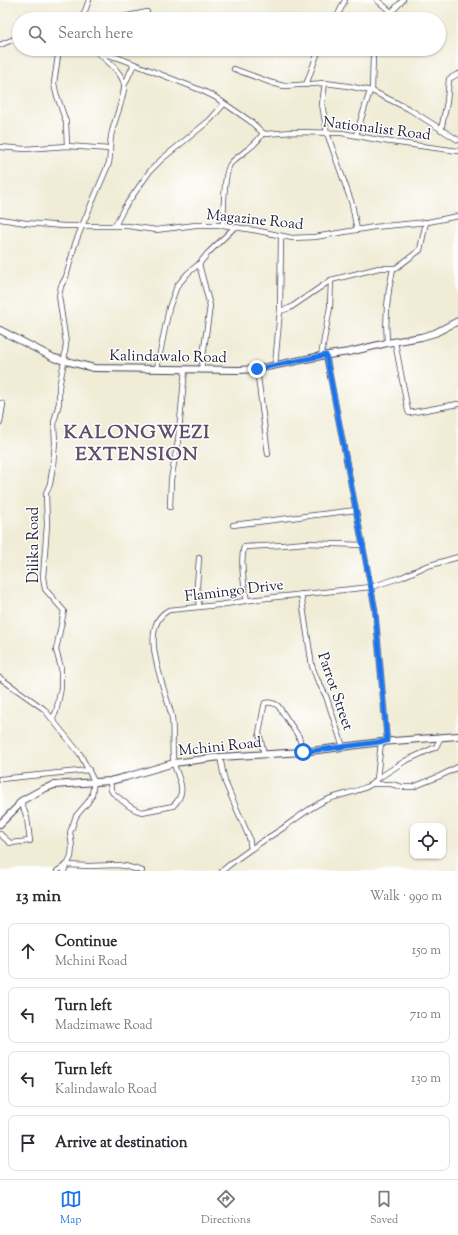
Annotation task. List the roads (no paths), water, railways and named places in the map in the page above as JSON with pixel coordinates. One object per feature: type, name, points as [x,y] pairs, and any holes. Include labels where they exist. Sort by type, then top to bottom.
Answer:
[{"type":"street","points":[[85,12],[89,0]]},
{"type":"street","points":[[339,12],[345,0]]},
{"type":"street","points":[[377,0],[391,12],[403,0]]},
{"type":"street","points":[[0,45],[12,40]]},
{"type":"street","points":[[58,56],[54,83],[66,122],[67,146]]},
{"type":"street","points":[[101,56],[121,78],[124,86]]},
{"type":"street","points":[[112,56],[203,91],[250,121],[263,133],[256,143],[229,167],[226,181],[223,225]]},
{"type":"street","points":[[306,85],[316,56]]},
{"type":"street","points":[[356,135],[371,91],[373,56]]},
{"type":"street","points":[[64,362],[66,343],[59,296],[61,286],[66,277],[75,244],[82,226],[109,163],[111,155],[110,136],[121,104],[124,86],[134,64]]},
{"type":"street","points":[[234,68],[272,83],[284,86],[326,83],[371,91],[409,109],[458,140]]},
{"type":"street","points":[[441,130],[447,102],[449,79],[458,74]]},
{"type":"street","points":[[326,83],[322,104],[327,133],[352,204],[357,230]]},
{"type":"street","points":[[114,226],[124,208],[150,171],[162,159],[210,120],[224,104]]},
{"type":"street","name":"Nationalist Road","points":[[263,133],[327,133],[356,135],[384,141],[458,151]]},
{"type":"street","points":[[0,147],[25,149],[67,146],[110,150]]},
{"type":"street","name":"Magazine Road","points":[[0,219],[64,226],[128,226],[156,230],[196,225],[223,225],[292,238],[315,237],[374,226],[426,222],[458,216]]},
{"type":"street","points":[[280,312],[290,308],[331,280],[379,268],[396,268],[420,250],[426,222]]},
{"type":"street","points":[[157,368],[174,291],[181,280],[235,227]]},
{"type":"street","points":[[275,365],[280,312],[281,236]]},
{"type":"street","points":[[199,264],[210,306],[201,370]]},
{"type":"street","points":[[387,343],[386,326],[388,289],[392,269]]},
{"type":"street","points":[[331,280],[330,307],[323,355],[356,510],[375,609],[384,742],[376,782]]},
{"type":"street","name":"Kalindawalo Road","points":[[0,330],[54,358],[64,362],[94,368],[238,370],[257,369],[395,342],[435,333],[458,321]]},
{"type":"street","points":[[395,342],[409,413],[458,404]]},
{"type":"street","name":"Dilika Road","points":[[52,719],[56,712],[61,688],[61,668],[56,650],[64,611],[45,589],[43,580],[47,526],[46,493],[50,484],[53,465],[55,442],[54,422],[59,403],[59,387],[64,362]]},
{"type":"street","points":[[257,369],[268,454]]},
{"type":"street","points":[[170,507],[171,480],[178,441],[185,370]]},
{"type":"street","points":[[0,403],[3,404],[0,423]]},
{"type":"street","points":[[232,525],[356,510]]},
{"type":"street","points":[[247,600],[243,570],[244,547],[306,543],[363,545]]},
{"type":"street","points":[[199,558],[197,586],[199,607]]},
{"type":"street","name":"Flamingo Drive","points":[[110,780],[111,792],[136,810],[142,812],[172,806],[179,800],[182,787],[174,763],[172,718],[154,653],[154,633],[157,621],[159,616],[168,610],[371,587],[424,567],[458,558]]},
{"type":"street","name":"Parrot Street","points":[[301,594],[312,666],[326,696],[343,747]]},
{"type":"street","points":[[0,678],[44,709],[80,754],[94,781],[92,795],[76,816],[71,830],[71,857],[64,871]]},
{"type":"street","points":[[264,754],[259,733],[264,706],[265,703],[268,702],[279,706],[299,737],[303,752]]},
{"type":"street","name":"Mchini Road","points":[[0,824],[21,801],[43,789],[54,786],[110,780],[126,777],[174,763],[220,757],[303,752],[384,742],[458,736]]},
{"type":"street","points":[[222,871],[251,849],[324,801],[376,782],[405,761],[436,747],[441,737]]},
{"type":"street","points":[[220,757],[224,778],[249,837],[251,849]]},
{"type":"street","points":[[376,782],[402,787],[413,787],[458,767]]},
{"type":"street","points":[[0,779],[89,770]]},
{"type":"street","points":[[0,834],[10,843],[30,841],[27,818],[21,801]]},
{"type":"street","points":[[57,871],[66,865],[125,866],[142,871]]},
{"type":"district","name":"KALONGWEZI EXTENSION","points":[[137,442]]}]
